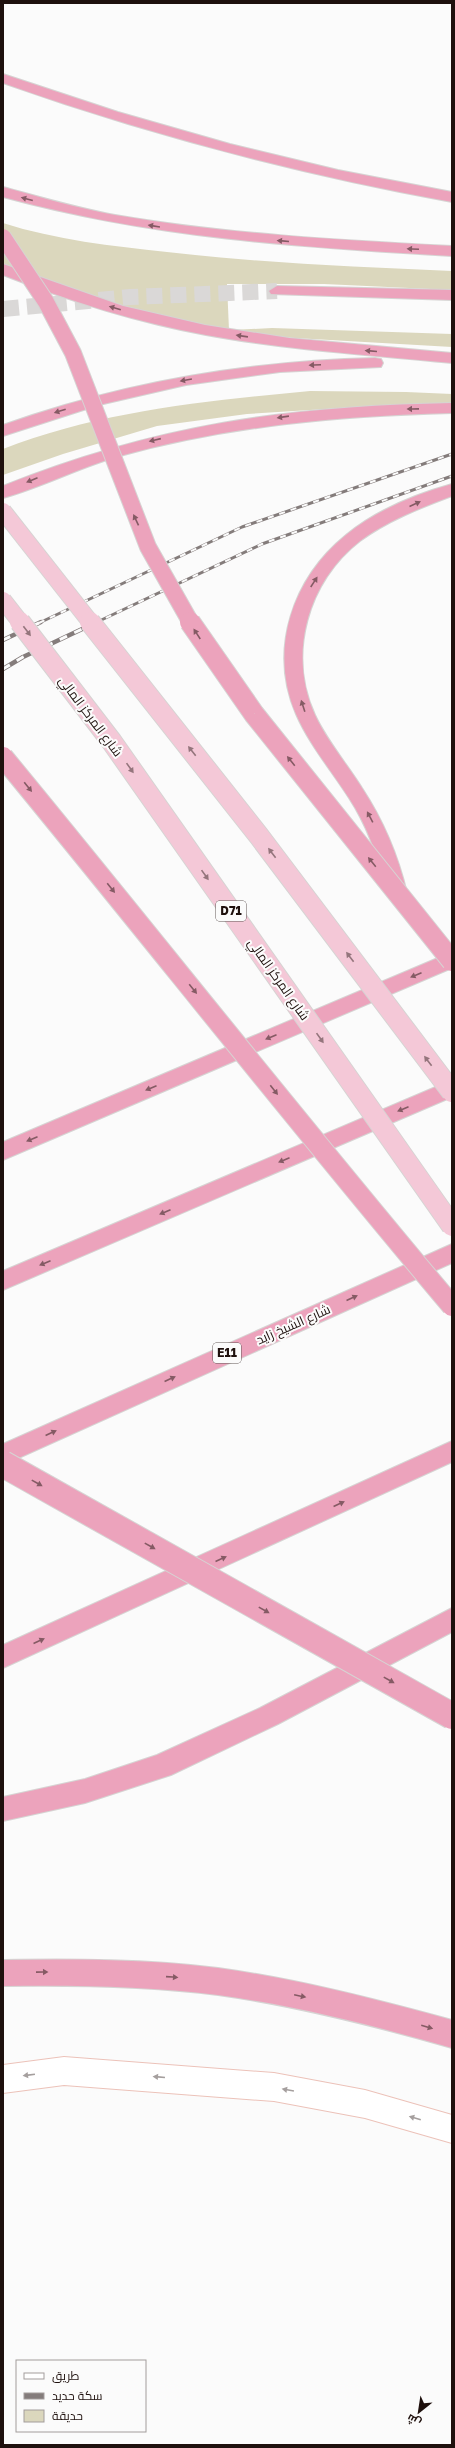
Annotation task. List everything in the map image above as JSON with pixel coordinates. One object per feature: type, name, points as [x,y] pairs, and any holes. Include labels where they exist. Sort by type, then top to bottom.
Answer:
[{"type":"highway","points":[[3,78],[131,122],[289,164],[452,197]]},
{"type":"highway","points":[[289,164],[364,189],[445,211]]},
{"type":"highway","points":[[3,192],[100,216],[194,232],[292,242],[452,251]]},
{"type":"highway","points":[[3,237],[34,282],[81,370],[132,512],[159,569],[192,627],[226,679],[452,960],[3,1151]]},
{"type":"highway","points":[[3,269],[81,298],[181,325],[288,343],[452,358]]},
{"type":"highway","points":[[278,291],[452,295]]},
{"type":"highway","points":[[3,431],[74,406],[120,394],[216,374],[313,365],[452,364]]},
{"type":"highway","points":[[3,492],[86,459],[186,433],[290,416],[344,411],[452,408]]},
{"type":"highway","points":[[397,893],[390,861],[377,831],[362,802],[321,744],[305,713],[295,682],[292,651],[296,621],[307,593],[324,567],[344,546],[401,511],[452,490]]},
{"type":"highway","points":[[3,757],[140,923],[331,1163],[452,1306]]},
{"type":"highway","points":[[3,1282],[452,1088]]},
{"type":"highway","name":"شارع الشيخ زايد","points":[[3,1455],[452,1253]]},
{"type":"highway","points":[[3,1657],[452,1451]]},
{"type":"highway","points":[[3,1464],[452,1716]]},
{"type":"highway","points":[[3,1809],[85,1791],[162,1766],[304,1698],[452,1619]]},
{"type":"highway","points":[[3,1973],[88,1972],[185,1978],[281,1992],[377,2012],[452,2034]]},
{"type":"main road","points":[[3,511],[259,836],[452,1092]]},
{"type":"main road","name":"شارع المركز المالي","points":[[3,600],[112,742],[452,1226]]},
{"type":"lane","points":[[3,2078],[64,2071],[274,2087],[365,2104],[452,2129]]},
{"type":"green space","points":[[3,223],[43,234],[84,242],[203,256],[310,264],[452,271],[452,290],[324,284],[227,284],[229,330],[114,311],[3,270]]},
{"type":"green space","points":[[272,328],[452,334],[452,347],[260,336],[231,330]]},
{"type":"green space","points":[[310,391],[452,394],[452,410],[358,407],[247,414],[157,426],[63,454],[3,475],[3,449],[78,425],[193,404]]},
{"type":"tunnel","points":[[3,309],[130,297],[277,291]]},
{"type":"railway","points":[[39,623],[242,527],[452,454]]},
{"type":"railway","points":[[95,623],[262,544],[452,476]]},
{"type":"railway","points":[[3,640],[41,622]]},
{"type":"railway","points":[[3,669],[23,657],[97,622]]}]
